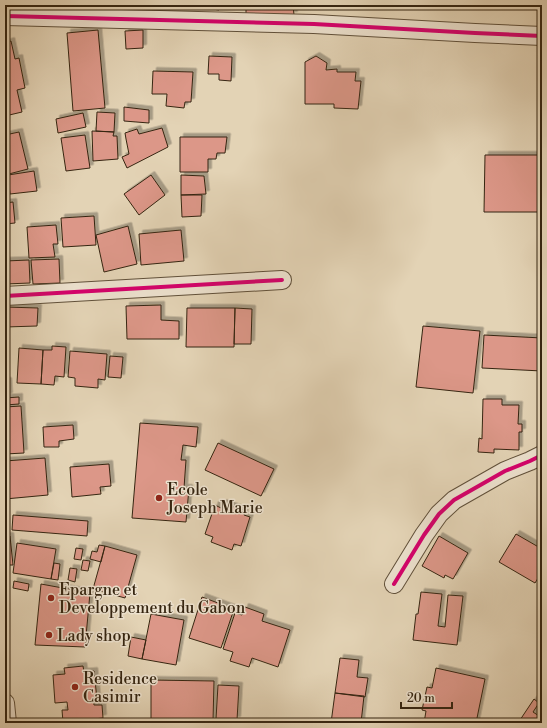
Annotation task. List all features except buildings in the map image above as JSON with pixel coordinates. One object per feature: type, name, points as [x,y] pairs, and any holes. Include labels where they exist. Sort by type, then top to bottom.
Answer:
[{"type":"street","points":[[5,16],[314,24],[542,36]]},
{"type":"street","points":[[5,296],[282,280]]},
{"type":"street","points":[[394,584],[439,514],[454,500],[505,472],[542,455]]},
{"type":"street","points":[[5,703],[7,723]]},
{"type":"cycle path","points":[[5,16],[314,24],[542,36]]},
{"type":"cycle path","points":[[5,296],[282,280]]},
{"type":"cycle path","points":[[394,584],[424,535],[439,514],[454,500],[505,471],[542,455]]},
{"type":"place","name":"Ecole Joseph Marie","points":[[159,498]]},
{"type":"place","name":"Epargne et Developpement du Gabon","points":[[51,598]]},
{"type":"place","name":"Lady shop","points":[[49,635]]},
{"type":"place","name":"Residence Casimir","points":[[75,687]]}]
